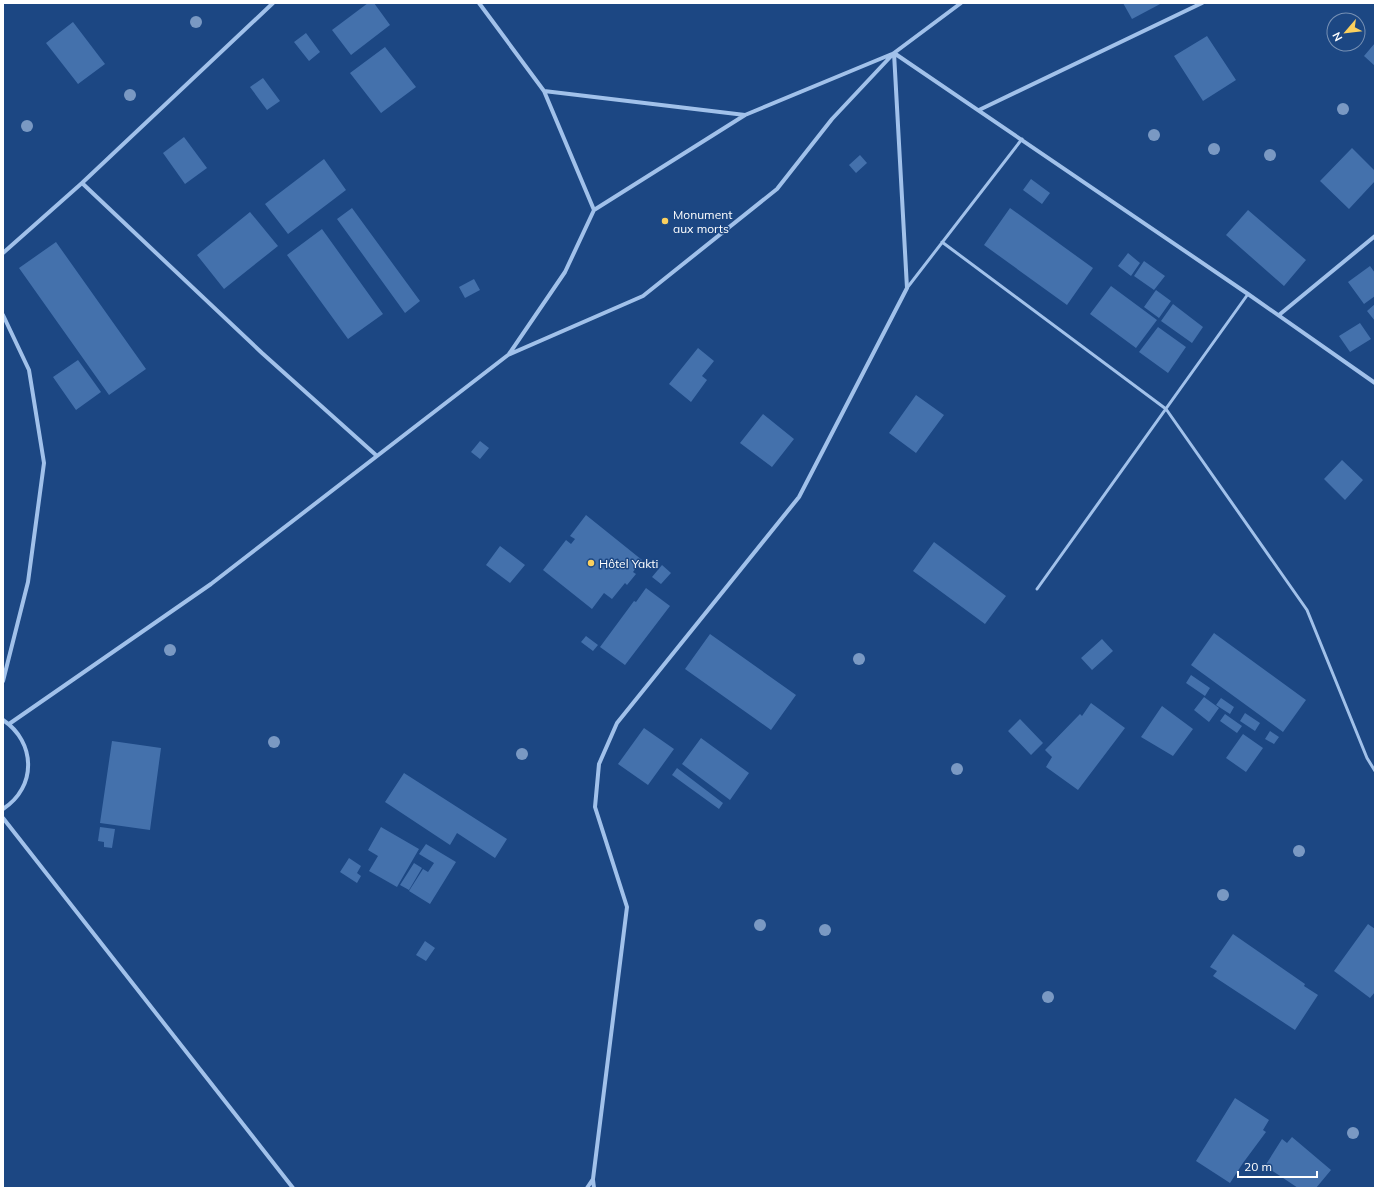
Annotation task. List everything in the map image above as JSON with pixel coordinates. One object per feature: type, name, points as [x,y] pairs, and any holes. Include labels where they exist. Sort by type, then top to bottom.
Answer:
[{"type":"street","points":[[3,253],[82,182],[273,3]]},
{"type":"street","points":[[479,3],[544,91],[594,210]]},
{"type":"street","points":[[8,724],[211,584],[508,355],[643,296],[777,189],[832,119],[894,53],[961,3]]},
{"type":"street","points":[[979,110],[1202,3]]},
{"type":"street","points":[[894,53],[1279,315],[1375,383]]},
{"type":"street","points":[[508,355],[565,272],[594,210],[745,115],[894,53]]},
{"type":"street","points":[[594,1188],[593,1179],[626,907],[595,807],[599,764],[617,723],[800,497],[907,288],[894,53]]},
{"type":"street","points":[[544,91],[745,115]]},
{"type":"street","points":[[82,182],[262,352],[377,456]]},
{"type":"street","points":[[1279,315],[1375,236]]},
{"type":"street","points":[[3,315],[29,370],[44,463],[28,582],[3,681]]},
{"type":"street","points":[[3,720],[14,729],[23,742],[28,756],[28,771],[20,792],[11,804],[3,809]]},
{"type":"street","points":[[3,818],[293,1188]]},
{"type":"street","points":[[587,1188],[593,1179]]},
{"type":"lane","points":[[907,288],[1022,139]]},
{"type":"lane","points":[[942,242],[1166,409],[1307,610],[1367,758],[1375,771]]},
{"type":"lane","points":[[1038,589],[1248,294]]},
{"type":"building","points":[[368,3],[374,3],[390,25],[351,55],[332,30]]},
{"type":"building","points":[[1123,3],[1162,3],[1132,19]]},
{"type":"building","points":[[73,22],[105,64],[78,84],[46,43]]},
{"type":"building","points":[[306,33],[320,52],[309,61],[294,42]]},
{"type":"building","points":[[1207,36],[1236,80],[1203,101],[1174,56]]},
{"type":"building","points":[[1375,43],[1375,66],[1364,56]]},
{"type":"building","points":[[385,47],[416,87],[381,113],[350,73]]},
{"type":"building","points":[[263,78],[280,101],[267,110],[250,87]]},
{"type":"building","points":[[184,137],[207,168],[185,184],[163,153]]},
{"type":"building","points":[[1352,148],[1375,171],[1375,181],[1349,209],[1320,181]]},
{"type":"building","points":[[860,155],[867,163],[856,173],[849,165]]},
{"type":"building","points":[[324,159],[346,190],[288,234],[265,204]]},
{"type":"building","points":[[1031,179],[1050,193],[1042,204],[1023,190]]},
{"type":"building","points":[[352,208],[420,301],[405,313],[337,219]]},
{"type":"building","points":[[1010,208],[1093,268],[1067,305],[984,245]]},
{"type":"building","points":[[1248,210],[1306,260],[1284,286],[1226,235]]},
{"type":"building","points":[[250,212],[278,246],[224,289],[197,255]]},
{"type":"building","points":[[322,229],[383,314],[348,339],[287,255]]},
{"type":"building","points":[[56,242],[146,369],[109,395],[19,268]]},
{"type":"building","points":[[1128,253],[1140,263],[1131,276],[1118,266]]},
{"type":"building","points":[[1144,261],[1165,276],[1154,290],[1134,276]]},
{"type":"building","points":[[1370,266],[1375,273],[1375,296],[1364,304],[1348,282]]},
{"type":"building","points":[[474,279],[480,290],[465,298],[459,287]]},
{"type":"building","points":[[1111,286],[1157,320],[1136,348],[1090,314]]},
{"type":"building","points":[[1156,290],[1171,301],[1159,318],[1144,307]]},
{"type":"building","points":[[1173,304],[1203,327],[1192,343],[1161,321]]},
{"type":"building","points":[[1375,304],[1375,321],[1367,311]]},
{"type":"building","points":[[1360,323],[1371,339],[1350,352],[1339,336]]},
{"type":"building","points":[[1158,327],[1186,347],[1168,373],[1139,352]]},
{"type":"building","points":[[698,348],[714,361],[702,376],[707,380],[691,402],[669,384]]},
{"type":"building","points":[[78,360],[101,392],[76,410],[53,377]]},
{"type":"building","points":[[916,395],[944,415],[916,453],[889,433]]},
{"type":"building","points":[[763,414],[794,439],[772,467],[740,443]]},
{"type":"building","points":[[480,441],[489,448],[480,459],[471,452]]},
{"type":"building","points":[[1342,460],[1363,480],[1345,500],[1324,479]]},
{"type":"building","points":[[586,515],[642,560],[633,572],[636,574],[627,585],[625,583],[612,599],[604,593],[592,609],[543,570],[566,540],[571,544],[575,539],[570,536]]},
{"type":"building","points":[[934,542],[1006,596],[985,624],[913,571]]},
{"type":"building","points":[[500,546],[525,565],[510,583],[486,565]]},
{"type":"building","points":[[662,565],[671,573],[661,584],[652,577]]},
{"type":"building","points":[[646,588],[670,606],[625,665],[600,647],[634,601],[636,602]]},
{"type":"building","points":[[1214,633],[1306,700],[1283,732],[1191,665]]},
{"type":"building","points":[[710,634],[796,695],[771,730],[685,669]]},
{"type":"building","points":[[586,636],[598,645],[593,651],[581,642]]},
{"type":"building","points":[[1102,639],[1113,651],[1092,670],[1081,658]]},
{"type":"building","points":[[1191,675],[1210,688],[1205,696],[1186,683]]},
{"type":"building","points":[[1204,697],[1219,708],[1209,722],[1194,710]]},
{"type":"building","points":[[1221,698],[1234,707],[1230,714],[1216,705]]},
{"type":"building","points":[[1091,703],[1125,728],[1078,790],[1046,767],[1052,757],[1045,750],[1080,714],[1082,716]]},
{"type":"building","points":[[1162,706],[1193,729],[1173,756],[1141,737]]},
{"type":"building","points":[[1245,713],[1260,723],[1255,731],[1240,721]]},
{"type":"building","points":[[1225,714],[1242,726],[1237,733],[1220,721]]},
{"type":"building","points":[[1020,719],[1043,743],[1031,755],[1008,731]]},
{"type":"building","points":[[644,728],[674,749],[648,785],[618,764]]},
{"type":"building","points":[[1270,731],[1279,737],[1274,744],[1265,739]]},
{"type":"building","points":[[1243,734],[1263,748],[1246,772],[1226,758]]},
{"type":"building","points":[[701,738],[749,773],[730,800],[682,764]]},
{"type":"building","points":[[112,741],[161,748],[150,830],[100,823]]},
{"type":"building","points":[[677,768],[723,803],[719,809],[672,775]]},
{"type":"building","points":[[404,773],[507,839],[495,858],[457,833],[450,845],[385,802]]},
{"type":"building","points":[[100,827],[115,829],[112,848],[104,847],[104,842],[98,841]]},
{"type":"building","points":[[381,827],[419,849],[397,887],[369,871],[378,856],[368,850]]},
{"type":"building","points":[[426,844],[456,862],[430,904],[409,891],[423,869],[428,872],[434,863],[419,854]]},
{"type":"building","points":[[349,858],[361,866],[357,873],[361,876],[357,883],[340,872]]},
{"type":"building","points":[[414,863],[422,868],[409,890],[400,885]]},
{"type":"building","points":[[1368,924],[1375,929],[1375,992],[1370,998],[1334,971]]},
{"type":"building","points":[[1233,934],[1305,984],[1304,986],[1318,995],[1295,1030],[1213,976],[1217,971],[1210,967]]},
{"type":"building","points":[[425,941],[435,948],[426,961],[416,955]]},
{"type":"building","points":[[1235,1098],[1269,1120],[1263,1130],[1266,1132],[1230,1183],[1196,1161]]},
{"type":"building","points":[[1292,1137],[1331,1170],[1316,1188],[1298,1188],[1265,1166],[1282,1139],[1287,1143]]},
{"type":"place","name":"Monument aux morts","points":[[665,221]]},
{"type":"place","name":"Hôtel Yakti","points":[[591,563]]}]
